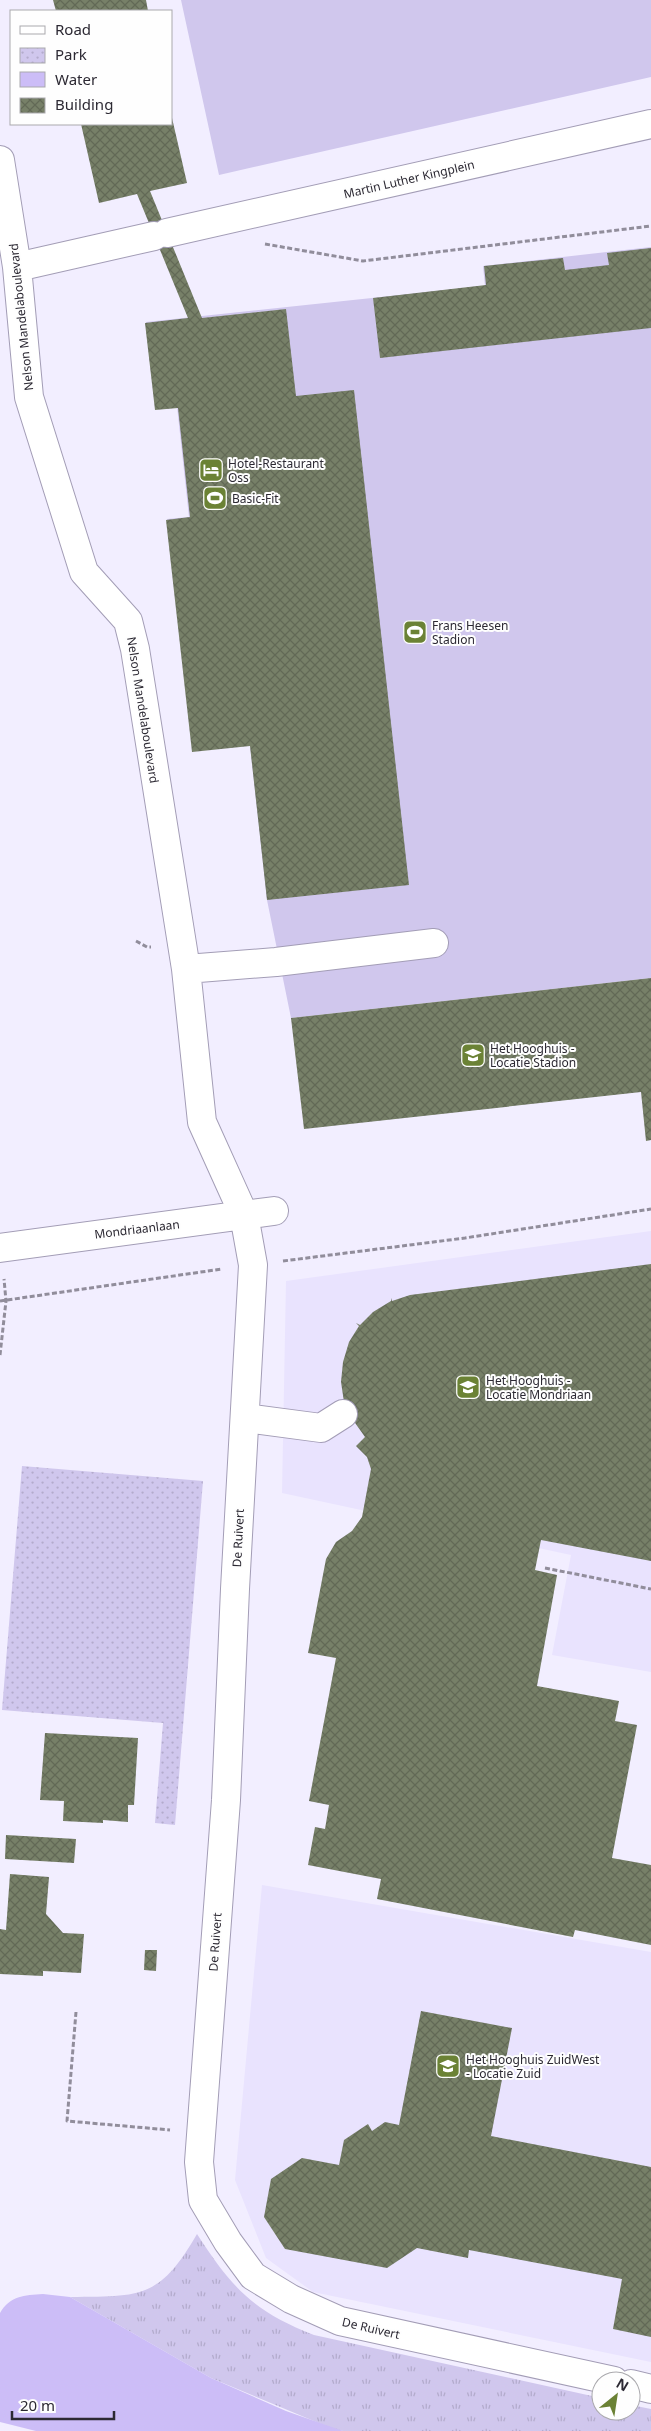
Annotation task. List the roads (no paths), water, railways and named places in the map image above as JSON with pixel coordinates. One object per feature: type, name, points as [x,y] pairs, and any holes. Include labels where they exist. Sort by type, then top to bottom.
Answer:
[{"type":"street","name":"Martin Luther Kingplein","points":[[17,267],[651,124]]},
{"type":"street","name":"Nelson Mandelaboulevard","points":[[0,160],[17,267],[29,397],[84,572],[128,621],[186,969],[202,1122],[244,1215]]},
{"type":"street","points":[[186,969],[276,962],[434,943]]},
{"type":"street","name":"Mondriaanlaan","points":[[1,1248],[274,1211]]},
{"type":"street","name":"De Ruivert","points":[[244,1215],[254,1265],[244,1418],[226,1800],[199,2162],[203,2200],[228,2242],[253,2276],[291,2299],[340,2321],[591,2376]]},
{"type":"street","points":[[244,1418],[321,1428],[343,1414]]},
{"type":"water","points":[[43,2294],[70,2297],[211,2378],[286,2411],[343,2431],[36,2431],[0,2422],[0,2313],[13,2300],[30,2295]]},
{"type":"place","name":"Hotel-Restaurant Oss","points":[[211,470]]},
{"type":"place","name":"Basic-Fit","points":[[215,498]]},
{"type":"place","name":"Frans Heesen Stadion","points":[[415,632]]},
{"type":"place","name":"Het Hooghuis - Locatie Stadion","points":[[473,1055]]},
{"type":"place","name":"Het Hooghuis - Locatie Mondriaan","points":[[468,1387]]},
{"type":"place","name":"Het Hooghuis ZuidWest - Locatie Zuid","points":[[448,2066]]}]
